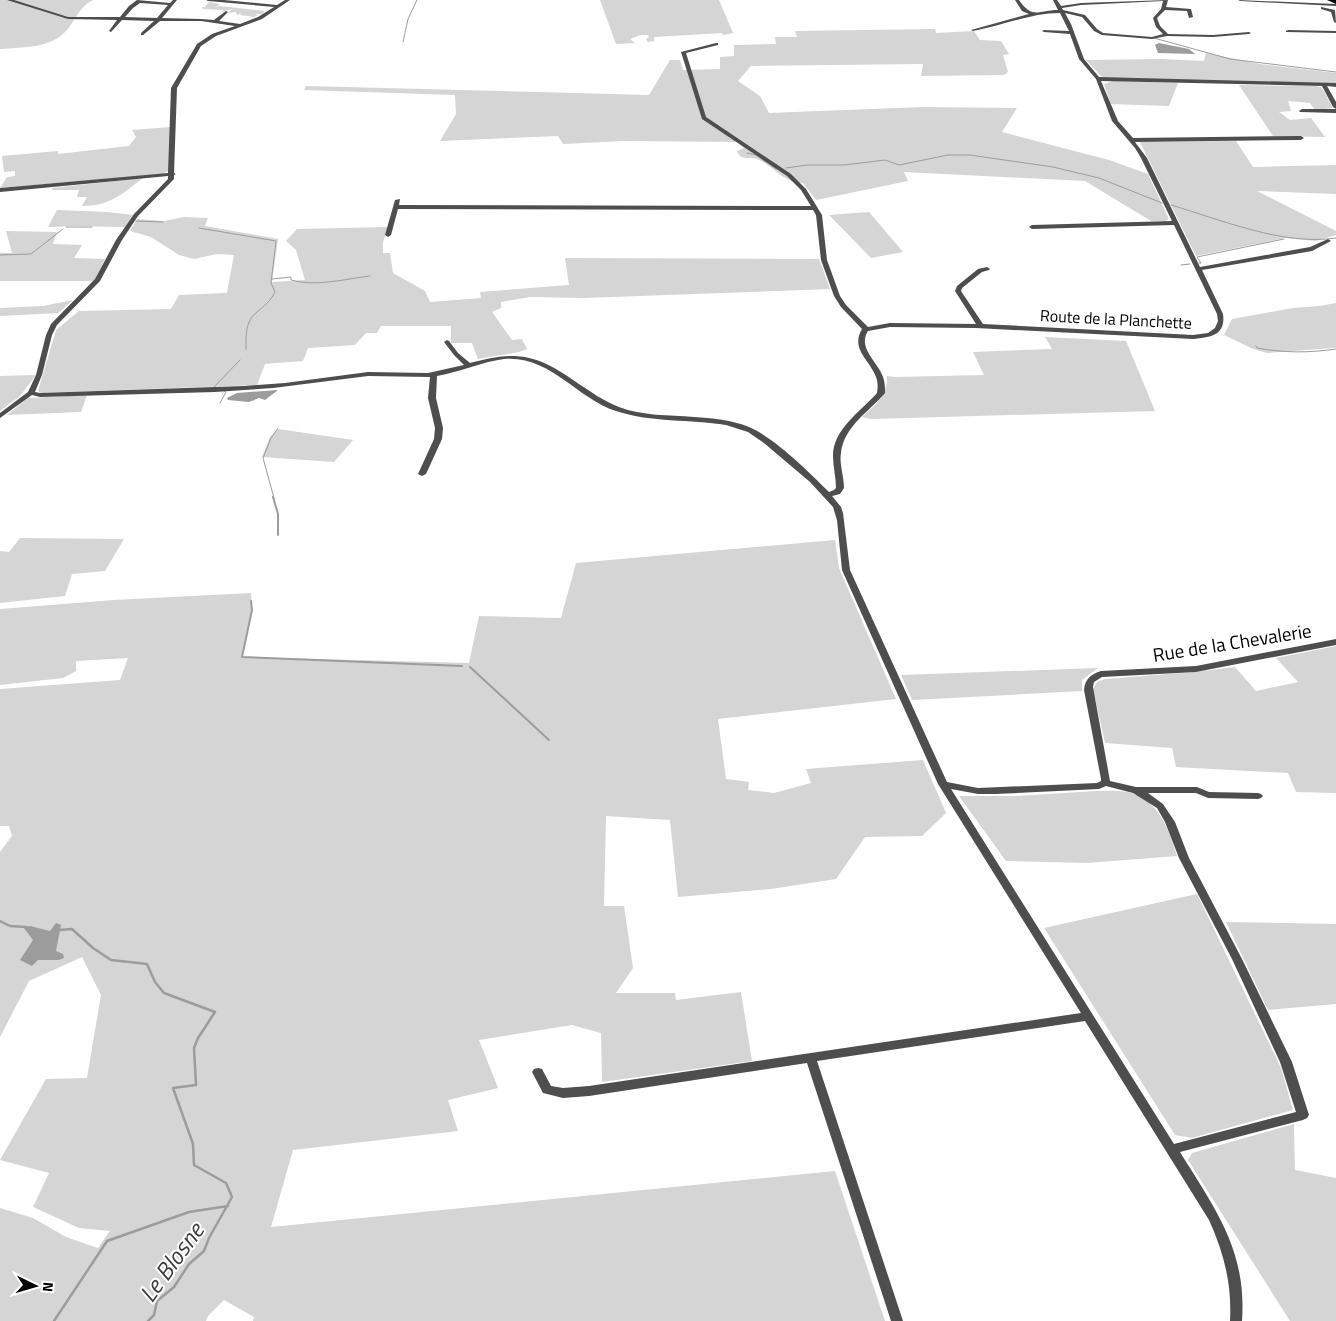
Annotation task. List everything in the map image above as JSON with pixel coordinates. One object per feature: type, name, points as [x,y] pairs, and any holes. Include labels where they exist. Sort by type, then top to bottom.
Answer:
[{"type":"highway","points":[[1330,0],[1336,3]]},
{"type":"street","points":[[6,0],[62,16],[78,18],[216,21],[240,25]]},
{"type":"street","points":[[208,0],[241,1],[277,6]]},
{"type":"street","points":[[0,416],[31,393],[39,375],[49,334],[54,324],[98,280],[126,229],[141,209],[167,185],[173,174],[174,88],[199,45],[208,38],[265,16],[288,0]]},
{"type":"street","points":[[1018,0],[1024,10],[1032,15]]},
{"type":"street","points":[[974,30],[1011,22],[1058,5],[1166,0],[1163,8],[1155,18],[1158,27],[1167,35]]},
{"type":"street","points":[[1240,0],[1299,4],[1336,3]]},
{"type":"street","points":[[111,31],[140,1],[173,2]]},
{"type":"street","points":[[232,8],[241,1]]},
{"type":"street","points":[[143,34],[173,2]]},
{"type":"street","points":[[1299,4],[1304,7],[1331,9],[1336,22]]},
{"type":"street","points":[[1058,5],[1086,16],[1097,32],[1102,34],[1152,38],[1167,35],[1213,36],[1249,34]]},
{"type":"street","name":"Route de la Planchette","points":[[866,329],[890,324],[981,326],[1151,336],[1203,336],[1218,330],[1222,322],[1144,158],[1115,121],[1098,79],[1082,59],[1067,21],[1058,5]]},
{"type":"street","points":[[1163,8],[1190,10],[1191,17]]},
{"type":"street","points":[[216,21],[226,12]]},
{"type":"street","points":[[1011,22],[1021,26]]},
{"type":"street","points":[[1288,30],[1336,32]]},
{"type":"street","points":[[1044,31],[1072,33]]},
{"type":"street","points":[[716,44],[682,52],[704,118],[789,175],[803,189],[819,215],[824,260],[837,296],[843,306],[866,329],[862,335],[864,354],[880,374],[881,393],[848,427],[841,438],[837,455],[840,488],[837,492],[827,495]]},
{"type":"street","points":[[1098,79],[1336,85]]},
{"type":"street","points":[[1324,85],[1336,107]]},
{"type":"street","points":[[1302,111],[1336,111]]},
{"type":"street","points":[[1131,140],[1301,138]]},
{"type":"street","points":[[0,190],[173,174]]},
{"type":"street","points":[[397,204],[410,201]]},
{"type":"street","points":[[397,204],[815,208]]},
{"type":"street","points":[[388,236],[397,204]]},
{"type":"street","points":[[1032,227],[1175,223]]},
{"type":"street","points":[[1198,269],[1312,249],[1328,241]]},
{"type":"street","points":[[981,326],[958,291],[959,287],[980,270],[987,269]]},
{"type":"street","points":[[447,342],[468,365]]},
{"type":"street","points":[[31,393],[40,395],[254,387],[369,374],[434,374],[498,358],[525,357],[548,367],[614,408],[645,417],[735,425],[759,435],[827,495],[836,506],[840,514],[846,570],[943,784],[1214,1217],[1227,1246],[1236,1276],[1238,1305],[1236,1321]]},
{"type":"street","points":[[422,474],[438,439],[439,428],[432,398],[435,381],[434,374]]},
{"type":"street","name":"Rue de la Chevalerie","points":[[1105,783],[1106,779],[1088,690],[1092,677],[1101,674],[1196,669],[1336,642]]},
{"type":"street","points":[[943,784],[978,791],[995,791],[1099,786],[1105,783],[1136,790],[1197,790],[1217,795],[1258,796]]},
{"type":"street","points":[[1136,790],[1160,806],[1170,822],[1184,858],[1286,1062],[1303,1115],[1172,1149]]},
{"type":"street","points":[[538,1072],[548,1090],[563,1093],[589,1092],[1089,1016]]},
{"type":"street","points":[[811,1059],[897,1321]]},
{"type":"shaded area","points":[[0,0],[93,0],[81,9],[67,30],[53,41],[36,46],[0,49]]},
{"type":"shaded area","points":[[600,0],[719,0],[733,33],[654,37],[654,41],[648,42],[646,39],[649,37],[648,35],[641,35],[630,39],[635,43],[616,44]]},
{"type":"shaded area","points":[[209,2],[220,4],[215,8],[219,6],[265,11],[262,14],[255,14],[258,15],[247,21],[254,17],[240,15],[241,13],[237,15],[236,12],[228,13],[232,9],[222,12],[223,10],[203,9],[202,7],[205,7]]},
{"type":"shaded area","points":[[935,29],[936,33],[974,31],[980,40],[1001,41],[1009,54],[1003,55],[1008,72],[1004,75],[921,76],[923,64],[751,66],[738,81],[760,96],[769,113],[923,107],[1017,108],[1002,132],[1109,160],[1148,174],[1169,219],[1166,221],[1151,221],[1085,181],[904,172],[908,181],[816,200],[803,183],[783,177],[757,159],[741,156],[737,151],[744,148],[737,142],[624,141],[563,144],[558,136],[440,141],[456,114],[455,95],[304,90],[306,86],[649,95],[670,60],[680,60],[683,70],[720,69],[720,57],[734,56],[734,45],[776,44],[775,37],[797,37],[795,31]]},
{"type":"shaded area","points":[[1159,43],[1189,49],[1195,54],[1158,53],[1155,45]]},
{"type":"shaded area","points":[[1206,53],[1260,64],[1336,73],[1336,84],[1107,78],[1102,77],[1086,60],[1161,59],[1204,61]]},
{"type":"shaded area","points":[[1113,81],[1178,83],[1169,106],[1111,104],[1104,84]]},
{"type":"shaded area","points":[[1239,85],[1317,86],[1322,88],[1333,108],[1315,110],[1310,103],[1288,101],[1291,111],[1279,112],[1290,120],[1311,118],[1325,137],[1273,136]]},
{"type":"shaded area","points":[[170,127],[170,170],[163,174],[0,188],[7,177],[15,176],[15,171],[4,172],[2,156],[58,151],[58,154],[129,146],[136,137],[132,130]]},
{"type":"shaded area","points":[[1236,141],[1253,167],[1336,165],[1336,194],[1257,191],[1336,231],[1336,235],[1316,241],[1285,238],[1196,256],[1140,142]]},
{"type":"shaded area","points":[[143,178],[115,198],[100,204],[82,206],[87,197],[77,197],[79,190],[52,190],[52,188]]},
{"type":"shaded area","points":[[57,210],[133,215],[125,227],[48,227]]},
{"type":"shaded area","points":[[869,212],[903,252],[871,258],[829,215]]},
{"type":"shaded area","points":[[184,217],[208,218],[205,226],[278,239],[272,282],[305,280],[296,250],[286,241],[297,229],[388,227],[383,242],[383,253],[390,253],[393,273],[425,291],[430,302],[481,298],[480,292],[569,285],[565,258],[819,259],[830,289],[583,298],[530,297],[501,302],[501,308],[492,312],[512,340],[522,339],[527,349],[519,352],[478,359],[472,343],[451,343],[451,326],[381,326],[377,333],[366,333],[355,345],[308,348],[303,361],[265,364],[257,385],[41,393],[38,391],[56,330],[79,311],[171,309],[179,295],[227,293],[234,255],[217,254],[194,259],[179,255],[151,237],[130,231],[137,219],[164,221]]},
{"type":"shaded area","points":[[6,231],[57,232],[53,244],[82,245],[74,258],[105,259],[94,281],[0,281],[0,253],[12,253]]},
{"type":"shaded area","points":[[73,300],[58,313],[0,316],[0,308],[43,306]]},
{"type":"shaded area","points":[[1336,303],[1336,348],[1267,353],[1251,348],[1224,335],[1232,319],[1293,308]]},
{"type":"shaded area","points":[[1045,337],[1126,341],[1155,411],[871,419],[862,417],[883,395],[887,376],[984,375],[973,352],[1052,349]]},
{"type":"shaded area","points":[[36,375],[20,396],[0,411],[0,376]]},
{"type":"shaded area","points":[[278,390],[265,400],[259,398],[249,402],[228,400],[227,398],[237,393]]},
{"type":"shaded area","points":[[87,395],[81,412],[7,415],[28,398]]},
{"type":"shaded area","points":[[278,429],[353,440],[334,462],[262,457],[270,437]]},
{"type":"shaded area","points":[[20,538],[124,539],[105,571],[72,574],[65,596],[0,603],[0,551],[9,552]]},
{"type":"shaded area","points":[[835,540],[839,568],[896,699],[718,719],[726,779],[749,782],[748,790],[774,793],[811,783],[806,769],[923,760],[946,813],[922,836],[865,837],[836,879],[771,889],[678,897],[670,820],[606,816],[604,906],[624,906],[633,968],[616,993],[675,993],[676,1000],[741,992],[752,1061],[602,1082],[601,1033],[572,1025],[479,1040],[498,1088],[448,1100],[458,1131],[293,1150],[271,1227],[835,1171],[885,1321],[253,1321],[254,1317],[224,1300],[208,1316],[206,1321],[0,1321],[0,1208],[33,1218],[66,1237],[98,1248],[110,1231],[79,1228],[33,1207],[49,1173],[0,1160],[46,1079],[87,1078],[101,995],[82,957],[29,981],[0,1037],[0,852],[12,836],[9,826],[0,826],[0,689],[120,680],[128,658],[76,661],[76,671],[63,678],[0,685],[0,609],[114,600],[251,593],[252,610],[242,657],[469,663],[479,616],[561,618],[576,563]]},
{"type":"shaded area","points":[[1336,646],[1336,793],[1296,792],[1288,773],[1176,767],[1172,748],[1105,743],[1093,689],[1097,682],[1105,679],[1235,667],[1256,691],[1298,682],[1276,658]]},
{"type":"shaded area","points":[[1098,668],[1082,680],[1082,691],[912,700],[901,675]]},
{"type":"shaded area","points":[[1096,791],[1127,792],[1141,797],[1150,803],[1162,818],[1177,856],[1087,863],[1006,861],[959,796],[1018,796]]},
{"type":"shaded area","points":[[1197,894],[1281,1068],[1293,1110],[1192,1138],[1175,1135],[1044,928]]},
{"type":"shaded area","points":[[1226,922],[1336,924],[1336,1004],[1268,1010]]},
{"type":"shaded area","points":[[56,923],[61,925],[56,951],[63,954],[64,958],[59,960],[38,960],[32,966],[20,960],[33,940],[23,927],[30,926],[50,931]]},
{"type":"shaded area","points":[[1294,1124],[1295,1170],[1336,1178],[1336,1321],[1290,1321],[1188,1160],[1192,1153]]},
{"type":"waterway","points":[[403,42],[408,19],[417,0]]},
{"type":"waterway","points":[[1154,38],[1230,59],[1336,72]]},
{"type":"waterway","points":[[747,153],[756,155],[776,169]]},
{"type":"waterway","points":[[786,168],[807,165],[844,165],[885,160],[899,165],[948,155],[970,155],[1053,167],[1099,178],[1162,203]]},
{"type":"waterway","points":[[1171,205],[1274,235],[1295,238],[1336,238]]},
{"type":"waterway","points":[[136,221],[163,222]]},
{"type":"waterway","points":[[66,227],[92,227]]},
{"type":"waterway","points":[[199,228],[276,241],[271,283],[275,292],[269,301],[250,320],[247,329],[246,349]]},
{"type":"waterway","points":[[0,255],[31,254],[63,229]]},
{"type":"waterway","points":[[1199,263],[1201,263],[1197,257],[1284,239]]},
{"type":"waterway","points":[[1181,265],[1190,264]]},
{"type":"waterway","points":[[272,279],[291,277],[291,280],[321,283],[370,276]]},
{"type":"waterway","points":[[1256,346],[1257,348],[1267,350],[1287,352],[1336,349]]},
{"type":"waterway","points":[[214,387],[240,360]]},
{"type":"waterway","points":[[220,403],[226,392],[224,391]]},
{"type":"waterway","points":[[274,498],[263,458],[271,438],[278,428]]},
{"type":"waterway","points":[[273,497],[278,514],[278,535]]},
{"type":"waterway","points":[[251,601],[252,610],[242,657],[462,666]]},
{"type":"waterway","points":[[470,667],[549,740]]},
{"type":"waterway","name":"Le Blosne","points":[[0,921],[10,926],[26,927]]},
{"type":"waterway","name":"Le Blosne","points":[[60,930],[72,929],[93,948],[111,960],[147,964],[155,982],[164,993],[215,1012],[198,1038],[194,1048],[196,1085],[173,1088],[193,1144],[194,1165],[226,1183],[232,1197],[227,1206]]},
{"type":"waterway","points":[[54,1321],[107,1241],[189,1212],[227,1206]]},
{"type":"waterway","name":"Le Blosne","points":[[148,1321],[154,1315],[157,1301],[174,1287],[189,1264],[204,1251],[227,1206]]}]
